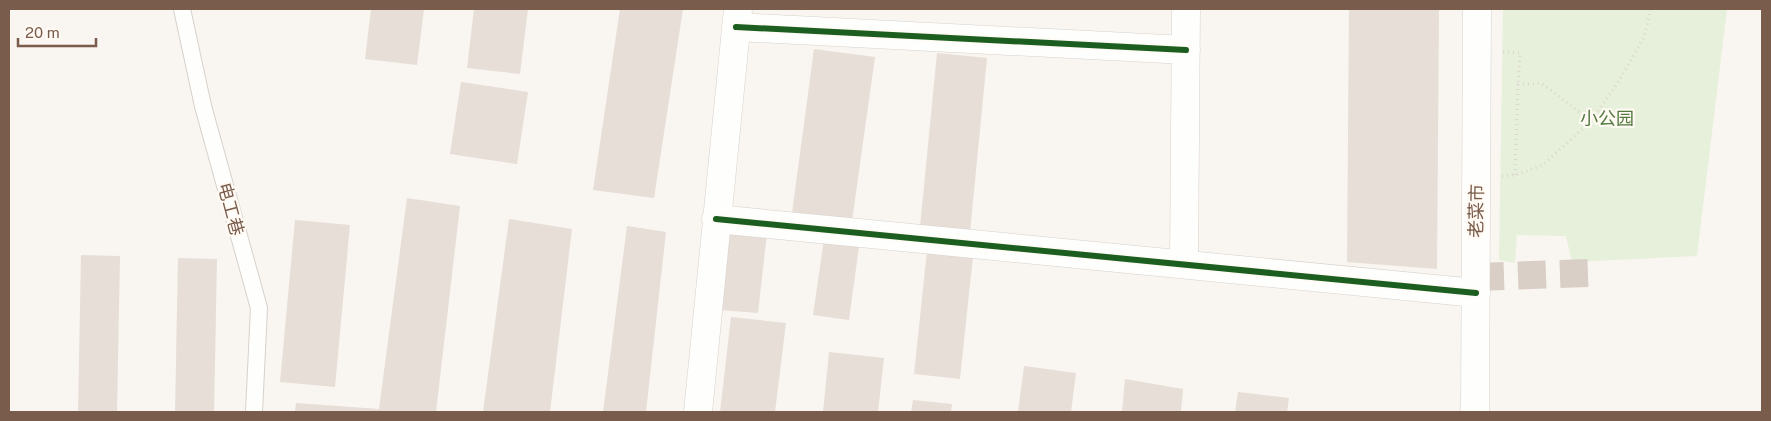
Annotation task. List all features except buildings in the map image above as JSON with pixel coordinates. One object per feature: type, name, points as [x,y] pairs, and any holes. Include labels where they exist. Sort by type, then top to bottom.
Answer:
[{"type":"street","points":[[1184,264],[1186,9]]},
{"type":"street","name":"老菜市","points":[[1475,412],[1477,9]]},
{"type":"street","points":[[698,412],[737,18],[1186,50]]},
{"type":"street","points":[[716,219],[1476,293]]},
{"type":"lane","name":"电工巷","points":[[182,9],[203,106],[259,308],[254,412]]},
{"type":"path","points":[[1477,177],[1515,175],[1543,165],[1590,121],[1619,81],[1644,38],[1650,9]]},
{"type":"path","points":[[1477,50],[1520,52],[1515,175]]},
{"type":"path","points":[[1518,85],[1541,83],[1590,121]]},
{"type":"green space","name":"小公园","points":[[1503,9],[1727,9],[1697,256],[1572,262],[1566,236],[1517,235],[1515,263],[1499,260]]},
{"type":"tunnel","points":[[1476,277],[1589,273]]},
{"type":"cycle path","points":[[736,27],[1186,50]]},
{"type":"cycle path","points":[[716,219],[1476,293]]}]
